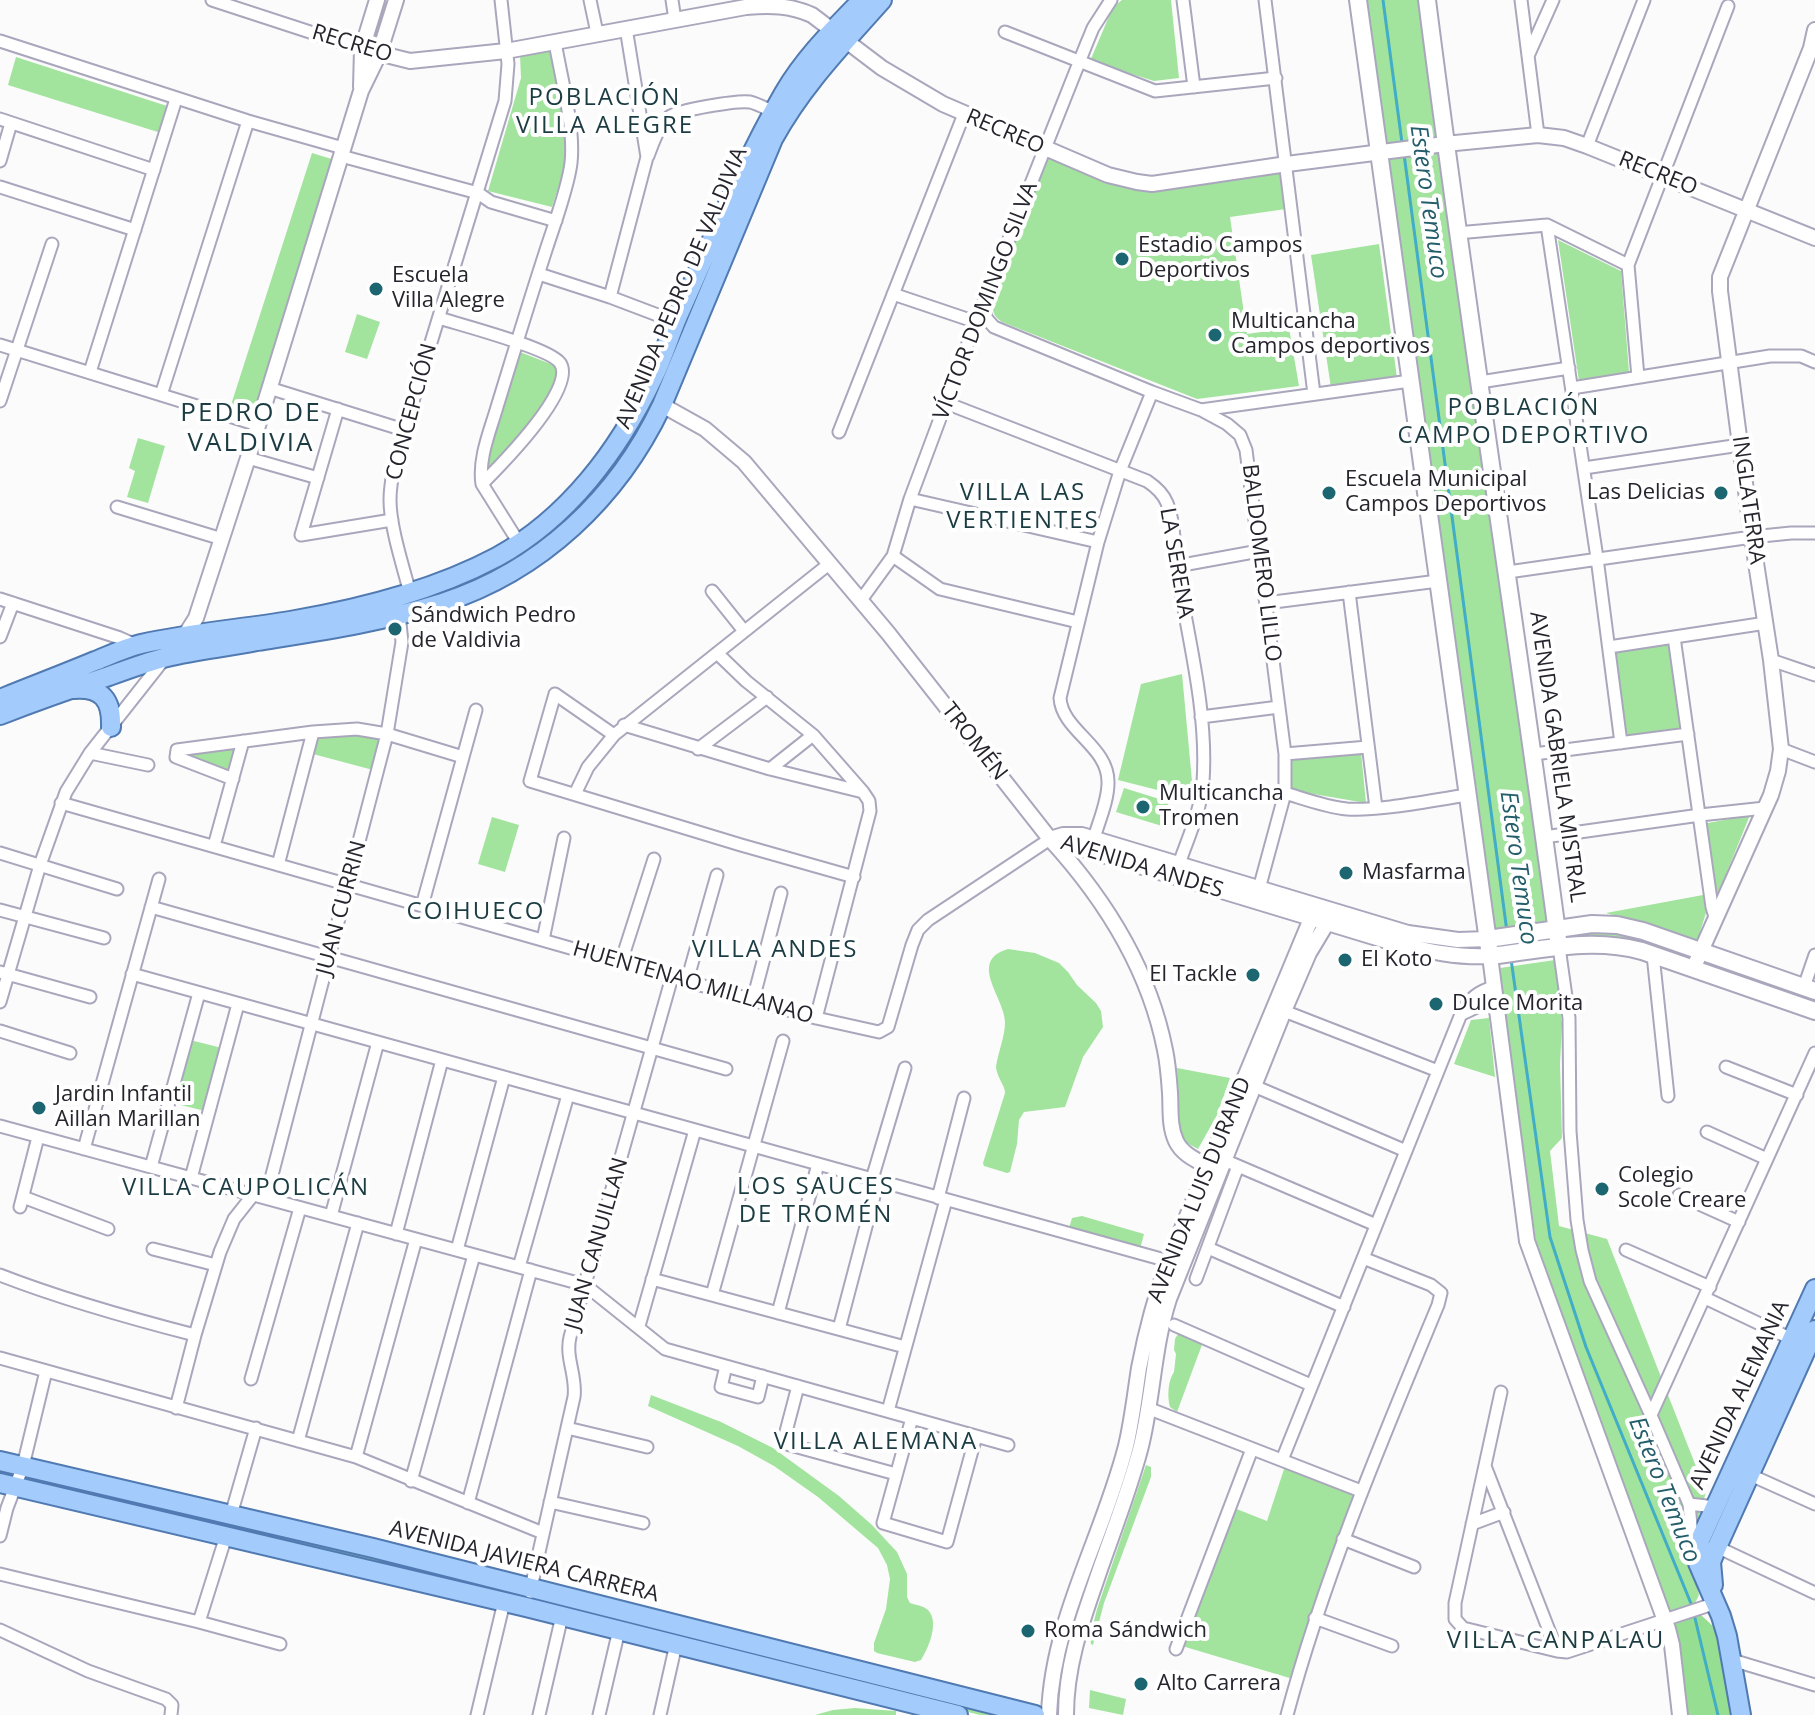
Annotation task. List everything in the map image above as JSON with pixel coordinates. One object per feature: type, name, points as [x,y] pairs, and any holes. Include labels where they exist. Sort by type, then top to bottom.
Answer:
[{"type":"main road","name":"AVENIDA PEDRO DE VALDIVIA","points":[[0,715],[166,657],[399,614],[441,603],[488,585],[551,545],[587,514],[616,481],[641,444],[662,405],[773,139],[862,0]]},
{"type":"main road","name":"AVENIDA PEDRO DE VALDIVIA","points":[[0,699],[136,645],[290,621],[410,593],[480,566],[553,518],[580,492],[625,430],[653,378],[743,172],[795,76],[819,45],[839,35],[882,0]]},
{"type":"main road","points":[[1358,0],[1383,152],[1410,381],[1468,795],[1495,955]]},
{"type":"main road","name":"AVENIDA GABRIELA MISTRAL","points":[[1427,0],[1457,233],[1508,572],[1559,947]]},
{"type":"main road","points":[[625,430],[641,412],[651,406],[662,405]]},
{"type":"main road","points":[[67,690],[87,689],[101,695],[109,704],[111,727]]},
{"type":"main road","name":"AVENIDA ANDES","points":[[1492,938],[1592,924],[1617,925],[1643,931],[1810,989]]},
{"type":"main road","name":"AVENIDA ANDES","points":[[1495,955],[1593,943],[1630,948],[1815,1011]]},
{"type":"main road","name":"AVENIDA ALEMANIA","points":[[1711,1605],[1711,1562],[1742,1471],[1807,1342],[1815,1289]]},
{"type":"main road","name":"AVENIDA JAVIERA CARRERA","points":[[0,1461],[373,1548],[1035,1715]]},
{"type":"main road","name":"AVENIDA ALEMANIA","points":[[1698,1563],[1700,1540],[1715,1507],[1742,1471]]},
{"type":"main road","name":"AVENIDA JAVIERA CARRERA","points":[[7,1485],[526,1607],[958,1715]]},
{"type":"main road","points":[[1698,1563],[1711,1605],[1727,1636],[1741,1715]]},
{"type":"street","name":"RECREO","points":[[212,0],[362,49],[410,61],[506,51],[768,3],[800,9],[812,15],[901,81],[964,114],[1122,180],[1152,184],[1419,147],[1538,135],[1564,138],[1587,146],[1815,238]]},
{"type":"street","points":[[361,91],[362,49],[377,0]]},
{"type":"street","points":[[0,1002],[4,973],[61,803],[72,780],[90,753],[185,637],[196,618],[361,91],[379,54],[396,0]]},
{"type":"street","name":"CONCEPCIÓN","points":[[410,593],[392,520],[391,477],[505,101],[508,77],[501,0]]},
{"type":"street","points":[[590,0],[597,33]]},
{"type":"street","points":[[672,0],[675,20]]},
{"type":"street","name":"VÍCTOR DOMINGO SILVA","points":[[861,600],[893,556],[910,499],[976,322],[1079,61],[1093,28],[1111,0]]},
{"type":"street","points":[[1183,0],[1194,87]]},
{"type":"street","points":[[1265,0],[1314,394]]},
{"type":"street","points":[[1521,0],[1538,135]]},
{"type":"street","points":[[1528,57],[1553,0]]},
{"type":"street","points":[[1587,146],[1644,0]]},
{"type":"street","points":[[1638,377],[1628,265],[1728,6]]},
{"type":"street","points":[[626,28],[647,157]]},
{"type":"street","name":"INGLATERRA","points":[[1693,969],[1776,782],[1781,749],[1720,277],[1811,48],[1815,30]]},
{"type":"street","points":[[1005,32],[1155,91],[1276,78]]},
{"type":"street","points":[[0,41],[478,193],[491,202],[556,221]]},
{"type":"street","points":[[519,543],[482,484],[480,472],[516,342],[571,165],[572,145],[555,42]]},
{"type":"street","points":[[90,372],[176,99]]},
{"type":"street","points":[[610,297],[647,157],[660,127],[667,119],[677,112],[739,102],[751,102],[774,112]]},
{"type":"street","points":[[839,432],[964,114]]},
{"type":"street","points":[[0,161],[6,121],[154,170]]},
{"type":"street","points":[[161,395],[248,121]]},
{"type":"street","points":[[0,187],[135,230]]},
{"type":"street","points":[[1457,233],[1547,225],[1628,265]]},
{"type":"street","points":[[1547,225],[1597,558],[1621,743]]},
{"type":"street","points":[[0,401],[52,244]]},
{"type":"street","points":[[539,274],[676,322]]},
{"type":"street","points":[[893,294],[976,322]]},
{"type":"street","name":"BALDOMERO LILLO","points":[[984,303],[986,318],[994,327],[1201,410],[1240,435],[1246,450],[1285,754],[1285,793],[1259,889]]},
{"type":"street","points":[[439,318],[545,353],[559,361],[563,369],[554,398],[541,418],[482,484]]},
{"type":"street","points":[[0,345],[258,425]]},
{"type":"street","points":[[1572,388],[1784,355],[1801,356],[1815,362]]},
{"type":"street","points":[[1480,382],[1569,368]]},
{"type":"street","points":[[1201,410],[1410,381]]},
{"type":"street","points":[[269,388],[404,430]]},
{"type":"street","points":[[1094,838],[1108,792],[1108,774],[1101,758],[1063,713],[1061,693],[1098,542],[1120,471],[1152,392]]},
{"type":"street","name":"LA SERENA","points":[[946,403],[1147,481],[1164,497],[1169,509],[1201,717],[1201,796],[1179,864]]},
{"type":"street","name":"TROMÉN","points":[[662,405],[691,420],[732,450],[756,475],[861,600],[1102,903],[1129,948],[1149,993],[1168,1070],[1173,1132],[1178,1145],[1188,1155],[1215,1162]]},
{"type":"street","points":[[338,409],[301,535],[392,520]]},
{"type":"street","points":[[1584,468],[1740,445]]},
{"type":"street","points":[[248,458],[318,478]]},
{"type":"street","points":[[910,499],[1098,542]]},
{"type":"street","points":[[117,507],[222,539]]},
{"type":"street","points":[[1508,572],[1752,537],[1815,533]]},
{"type":"street","points":[[1177,566],[1259,551]]},
{"type":"street","points":[[893,556],[940,589],[1078,622]]},
{"type":"street","points":[[575,794],[588,767],[624,725],[829,564]]},
{"type":"street","points":[[1266,603],[1438,581]]},
{"type":"street","points":[[712,591],[744,631]]},
{"type":"street","points":[[1349,592],[1376,808]]},
{"type":"street","points":[[0,599],[136,645]]},
{"type":"street","points":[[0,637],[13,603]]},
{"type":"street","name":"JUAN CURRIN","points":[[176,1408],[216,1265],[234,1219],[260,1197],[312,1024],[387,734],[402,642],[399,614]]},
{"type":"street","points":[[1609,647],[1766,623]]},
{"type":"street","points":[[1674,637],[1715,917]]},
{"type":"street","points":[[717,653],[746,681],[813,735],[869,801],[870,811],[854,877],[816,1018]]},
{"type":"street","points":[[1771,660],[1815,675]]},
{"type":"street","points":[[614,735],[555,694],[530,781],[854,877]]},
{"type":"street","points":[[698,749],[767,697]]},
{"type":"street","points":[[1201,717],[1279,707]]},
{"type":"street","points":[[422,906],[476,710]]},
{"type":"street","points":[[624,725],[698,749],[863,792]]},
{"type":"street","points":[[233,779],[176,757],[177,750],[357,729],[387,734],[463,757]]},
{"type":"street","points":[[278,865],[313,732]]},
{"type":"street","points":[[1534,754],[1688,734]]},
{"type":"street","points":[[770,769],[813,735]]},
{"type":"street","points":[[214,846],[243,741]]},
{"type":"street","points":[[1285,754],[1368,747]]},
{"type":"street","points":[[1781,749],[1815,762]]},
{"type":"street","points":[[90,753],[148,765]]},
{"type":"street","points":[[1285,793],[1334,807],[1355,809],[1468,795]]},
{"type":"street","name":"HUENTENAO MILLANAO","points":[[61,803],[816,1018],[875,1032],[885,1030],[889,1023],[918,930],[928,920],[1050,839]]},
{"type":"street","points":[[1544,837],[1765,808]]},
{"type":"street","name":"AVENIDA ANDES","points":[[1050,839],[1075,834],[1094,838],[1259,889],[1390,942],[1440,954],[1495,955]]},
{"type":"street","points":[[543,940],[564,838]]},
{"type":"street","name":"AVENIDA ANDES","points":[[1050,839],[1323,915],[1431,937],[1458,940],[1492,938]]},
{"type":"street","points":[[0,853],[117,889]]},
{"type":"street","points":[[621,962],[654,859]]},
{"type":"street","points":[[687,981],[717,875]]},
{"type":"street","points":[[84,1149],[159,879]]},
{"type":"street","points":[[753,1000],[781,893]]},
{"type":"street","points":[[151,907],[726,1069]]},
{"type":"street","points":[[0,910],[104,938]]},
{"type":"street","name":"AVENIDA LUIS DURAND","points":[[1215,1162],[1254,1086],[1323,915]]},
{"type":"street","name":"AVENIDA LUIS DURAND","points":[[1049,1715],[1057,1649],[1126,1447],[1154,1301],[1175,1262],[1215,1162],[1323,915]]},
{"type":"street","name":"AVENIDA GABRIELA MISTRAL","points":[[1559,947],[1569,1018],[1570,1131],[1582,1250],[1590,1281],[1689,1504],[1694,1553],[1698,1563]]},
{"type":"street","points":[[1495,955],[1495,994],[1527,1241],[1669,1619],[1680,1715]]},
{"type":"street","points":[[1653,955],[1668,1096]]},
{"type":"street","points":[[1810,989],[1815,955]]},
{"type":"street","points":[[4,973],[90,997]]},
{"type":"street","points":[[132,974],[1175,1262]]},
{"type":"street","name":"JUAN CANUILLAN","points":[[526,1607],[576,1386],[568,1346],[672,977]]},
{"type":"street","points":[[1282,1460],[1461,1014],[1466,1004],[1483,990],[1495,994]]},
{"type":"street","points":[[151,1167],[199,993]]},
{"type":"street","points":[[191,1178],[238,1004]]},
{"type":"street","points":[[1284,1011],[1438,1071]]},
{"type":"street","points":[[0,1031],[70,1053]]},
{"type":"street","points":[[712,1295],[783,1041]]},
{"type":"street","points":[[331,1216],[378,1042]]},
{"type":"street","points":[[1651,1415],[1815,1053]]},
{"type":"street","points":[[396,1234],[442,1060]]},
{"type":"street","points":[[1726,1067],[1797,1095]]},
{"type":"street","points":[[839,1329],[905,1068]]},
{"type":"street","points":[[457,1250],[504,1077]]},
{"type":"street","points":[[1254,1086],[1406,1151]]},
{"type":"street","points":[[468,1503],[568,1095]]},
{"type":"street","points":[[888,1411],[942,1199],[964,1098]]},
{"type":"street","points":[[0,1126],[585,1285],[665,1349],[1008,1445]]},
{"type":"street","points":[[639,1326],[695,1130]]},
{"type":"street","points":[[1707,1132],[1767,1159]]},
{"type":"street","points":[[38,1137],[22,1202],[108,1229]]},
{"type":"street","points":[[1215,1162],[1238,1166],[1376,1225]]},
{"type":"street","points":[[778,1313],[818,1164]]},
{"type":"street","points":[[1196,1279],[1238,1166]]},
{"type":"street","points":[[1679,1195],[1739,1222]]},
{"type":"street","points":[[251,1379],[300,1208]]},
{"type":"street","points":[[298,1441],[358,1223]]},
{"type":"street","points":[[356,1457],[416,1239]]},
{"type":"street","points":[[1208,1248],[1344,1307]]},
{"type":"street","points":[[153,1249],[216,1265]]},
{"type":"street","points":[[1626,1250],[1807,1342]]},
{"type":"street","points":[[411,1481],[474,1255]]},
{"type":"street","points":[[1287,1715],[1315,1618],[1343,1539],[1441,1293],[1431,1285],[1363,1258]]},
{"type":"street","name":"AVENIDA LUIS DURAND","points":[[1066,1715],[1075,1644],[1128,1488],[1150,1409],[1155,1357],[1175,1262]]},
{"type":"street","points":[[0,1275],[97,1309],[195,1335]]},
{"type":"street","points":[[652,1279],[905,1347]]},
{"type":"street","points":[[1174,1325],[1311,1385]]},
{"type":"street","points":[[1155,1357],[1138,1375],[1141,1404],[1361,1491]]},
{"type":"street","points":[[0,1358],[356,1457],[543,1533]]},
{"type":"street","points":[[726,1366],[721,1387],[758,1397],[763,1376]]},
{"type":"street","points":[[0,1536],[7,1485],[23,1466],[46,1371]]},
{"type":"street","points":[[798,1386],[783,1443],[896,1474]]},
{"type":"street","points":[[1501,1392],[1455,1603],[1455,1619],[1463,1628],[1567,1652],[1711,1605]]},
{"type":"street","points":[[912,1418],[883,1523],[947,1542],[976,1436]]},
{"type":"street","points":[[231,1515],[256,1428]]},
{"type":"street","points":[[567,1428],[647,1447]]},
{"type":"street","points":[[1176,1649],[1252,1449]]},
{"type":"street","points":[[1485,1466],[1557,1651]]},
{"type":"street","points":[[1742,1471],[1815,1504]]},
{"type":"street","points":[[550,1502],[643,1523]]},
{"type":"street","points":[[1689,1504],[1715,1507]]},
{"type":"street","points":[[1472,1524],[1504,1512]]},
{"type":"street","points":[[199,1622],[226,1536]]},
{"type":"street","points":[[1343,1539],[1414,1567]]},
{"type":"street","points":[[1717,1547],[1815,1593]]},
{"type":"street","points":[[0,1574],[280,1644]]},
{"type":"street","points":[[477,1715],[504,1602]]},
{"type":"street","points":[[539,1715],[562,1616]]},
{"type":"street","points":[[1315,1618],[1392,1646]]},
{"type":"street","points":[[0,1630],[88,1671],[166,1699],[172,1705],[171,1715]]},
{"type":"street","points":[[599,1715],[619,1630]]},
{"type":"street","points":[[660,1715],[676,1644]]},
{"type":"street","points":[[1732,1660],[1815,1685]]},
{"type":"green space","points":[[1122,0],[1171,0],[1179,78],[1154,81],[1090,61],[1113,7]]},
{"type":"green space","points":[[1365,0],[1423,0],[1549,923],[1495,930]]},
{"type":"green space","points":[[555,50],[570,150],[552,207],[488,191],[521,78],[520,55]]},
{"type":"green space","points":[[16,57],[170,107],[161,133],[8,85]]},
{"type":"green space","points":[[312,153],[335,160],[254,420],[229,411]]},
{"type":"green space","name":"Estadio Campos Deportivos","points":[[1046,157],[1118,186],[1154,189],[1280,171],[1286,209],[1230,217],[1247,334],[1289,328],[1299,386],[1197,399],[999,320],[994,313],[993,301]]},
{"type":"green space","points":[[1558,240],[1621,271],[1629,372],[1579,381]]},
{"type":"green space","points":[[1379,244],[1397,378],[1331,388],[1311,255]]},
{"type":"green space","points":[[357,314],[380,322],[367,359],[345,352]]},
{"type":"green space","points":[[520,352],[556,366],[559,373],[542,408],[491,472],[486,472],[484,470]]},
{"type":"green space","points":[[138,438],[165,446],[148,503],[127,497],[135,471],[129,468]]},
{"type":"green space","points":[[1674,637],[1688,734],[1621,743],[1609,647]]},
{"type":"green space","points":[[1182,674],[1192,781],[1185,797],[1118,780],[1141,684]]},
{"type":"green space","points":[[356,733],[382,737],[373,770],[313,754],[318,736]]},
{"type":"green space","points":[[238,747],[231,773],[181,754]]},
{"type":"green space","points":[[1361,752],[1366,803],[1290,790],[1287,757]]},
{"type":"green space","name":"Multicancha Tromen","points":[[1124,788],[1169,802],[1162,826],[1116,812]]},
{"type":"green space","points":[[1750,815],[1714,904],[1703,824]]},
{"type":"green space","points":[[492,817],[519,825],[505,872],[478,864]]},
{"type":"green space","points":[[1703,895],[1706,913],[1697,941],[1606,913]]},
{"type":"green space","points":[[1597,929],[1635,935],[1689,954],[1687,961],[1577,940],[1576,931]]},
{"type":"green space","points":[[1008,949],[1035,953],[1059,963],[1096,1003],[1101,1011],[1103,1027],[1083,1057],[1065,1107],[1024,1112],[1019,1120],[1017,1144],[1010,1172],[1007,1173],[983,1163],[1005,1093],[996,1067],[1005,1022],[991,981],[990,962]]},
{"type":"green space","points":[[1555,960],[1562,1024],[1562,1138],[1550,1151],[1559,1226],[1607,1239],[1706,1492],[1689,1551],[1699,1595],[1695,1603],[1666,1613],[1537,1249],[1500,968]]},
{"type":"green space","points":[[1489,1018],[1495,1077],[1454,1064],[1471,1020]]},
{"type":"green space","points":[[190,1040],[222,1048],[205,1111],[173,1103]]},
{"type":"green space","points":[[1177,1068],[1230,1078],[1217,1115],[1198,1149],[1183,1141],[1180,1132]]},
{"type":"green space","points":[[1082,1216],[1144,1234],[1140,1249],[1069,1228],[1072,1218]]},
{"type":"green space","points":[[1179,1332],[1203,1342],[1177,1412],[1170,1407],[1168,1394],[1174,1372],[1175,1339]]},
{"type":"green space","points":[[651,1395],[721,1422],[773,1448],[839,1496],[872,1525],[897,1552],[907,1574],[910,1603],[928,1610],[931,1615],[932,1635],[921,1660],[915,1662],[874,1651],[886,1609],[890,1579],[878,1548],[818,1497],[774,1466],[738,1446],[648,1406]]},
{"type":"green space","points":[[1146,1465],[1151,1467],[1151,1477],[1104,1603],[1093,1645],[1090,1637],[1097,1609]]},
{"type":"green space","points":[[1285,1466],[1356,1493],[1302,1643],[1293,1679],[1182,1646],[1234,1508],[1267,1521]]},
{"type":"green space","points":[[33,1474],[524,1590],[521,1600],[31,1486]]},
{"type":"green space","points":[[538,1597],[1001,1715],[980,1715],[538,1605]]},
{"type":"green space","points":[[1701,1615],[1715,1628],[1721,1642],[1731,1715],[1687,1715],[1675,1624]]},
{"type":"green space","points":[[1090,1690],[1126,1699],[1123,1715],[1089,1708]]},
{"type":"green space","points":[[855,1708],[896,1711],[896,1715],[815,1715]]},
{"type":"waterway","name":"Estero Temuco","points":[[1383,0],[1402,143]]},
{"type":"waterway","name":"Estero Temuco","points":[[1404,154],[1507,932]]},
{"type":"waterway","name":"Estero Temuco","points":[[1511,959],[1550,1237],[1586,1347],[1692,1606]]},
{"type":"waterway","name":"Estero Temuco","points":[[1694,1614],[1718,1715]]},
{"type":"place","name":"Estadio Campos Deportivos","points":[[1122,259]]},
{"type":"place","name":"Escuela Villa Alegre","points":[[376,289]]},
{"type":"place","name":"Multicancha Campos deportivos","points":[[1215,335]]},
{"type":"place","name":"Escuela Municipal Campos Deportivos","points":[[1329,493]]},
{"type":"place","name":"Las Delicias","points":[[1721,493]]},
{"type":"place","name":"Sándwich Pedro de Valdivia","points":[[395,629]]},
{"type":"place","name":"Multicancha Tromen","points":[[1143,807]]},
{"type":"place","name":"Masfarma","points":[[1346,873]]},
{"type":"place","name":"El Koto","points":[[1345,960]]},
{"type":"place","name":"El Tackle","points":[[1253,975]]},
{"type":"place","name":"Dulce Morita","points":[[1436,1004]]},
{"type":"place","name":"Jardin Infantil Aillan Marillan","points":[[39,1108]]},
{"type":"place","name":"Colegio Scole Creare","points":[[1602,1189]]},
{"type":"place","name":"Roma Sándwich","points":[[1028,1631]]},
{"type":"place","name":"Alto Carrera","points":[[1141,1684]]},
{"type":"district","name":"POBLACIÓN VILLA ALEGRE","points":[[605,112]]},
{"type":"district","name":"POBLACIÓN CAMPO DEPORTIVO","points":[[1524,422]]},
{"type":"district","name":"PEDRO DE VALDIVIA","points":[[251,429]]},
{"type":"district","name":"VILLA LAS VERTIENTES","points":[[1023,507]]},
{"type":"district","name":"COIHUECO","points":[[476,912]]},
{"type":"district","name":"VILLA ANDES","points":[[775,950]]},
{"type":"district","name":"VILLA CAUPOLICÁN","points":[[246,1188]]},
{"type":"district","name":"LOS SAUCES DE TROMÉN","points":[[816,1201]]},
{"type":"district","name":"VILLA ALEMANA","points":[[876,1442]]},
{"type":"district","name":"VILLA CANPALAU","points":[[1556,1641]]}]
